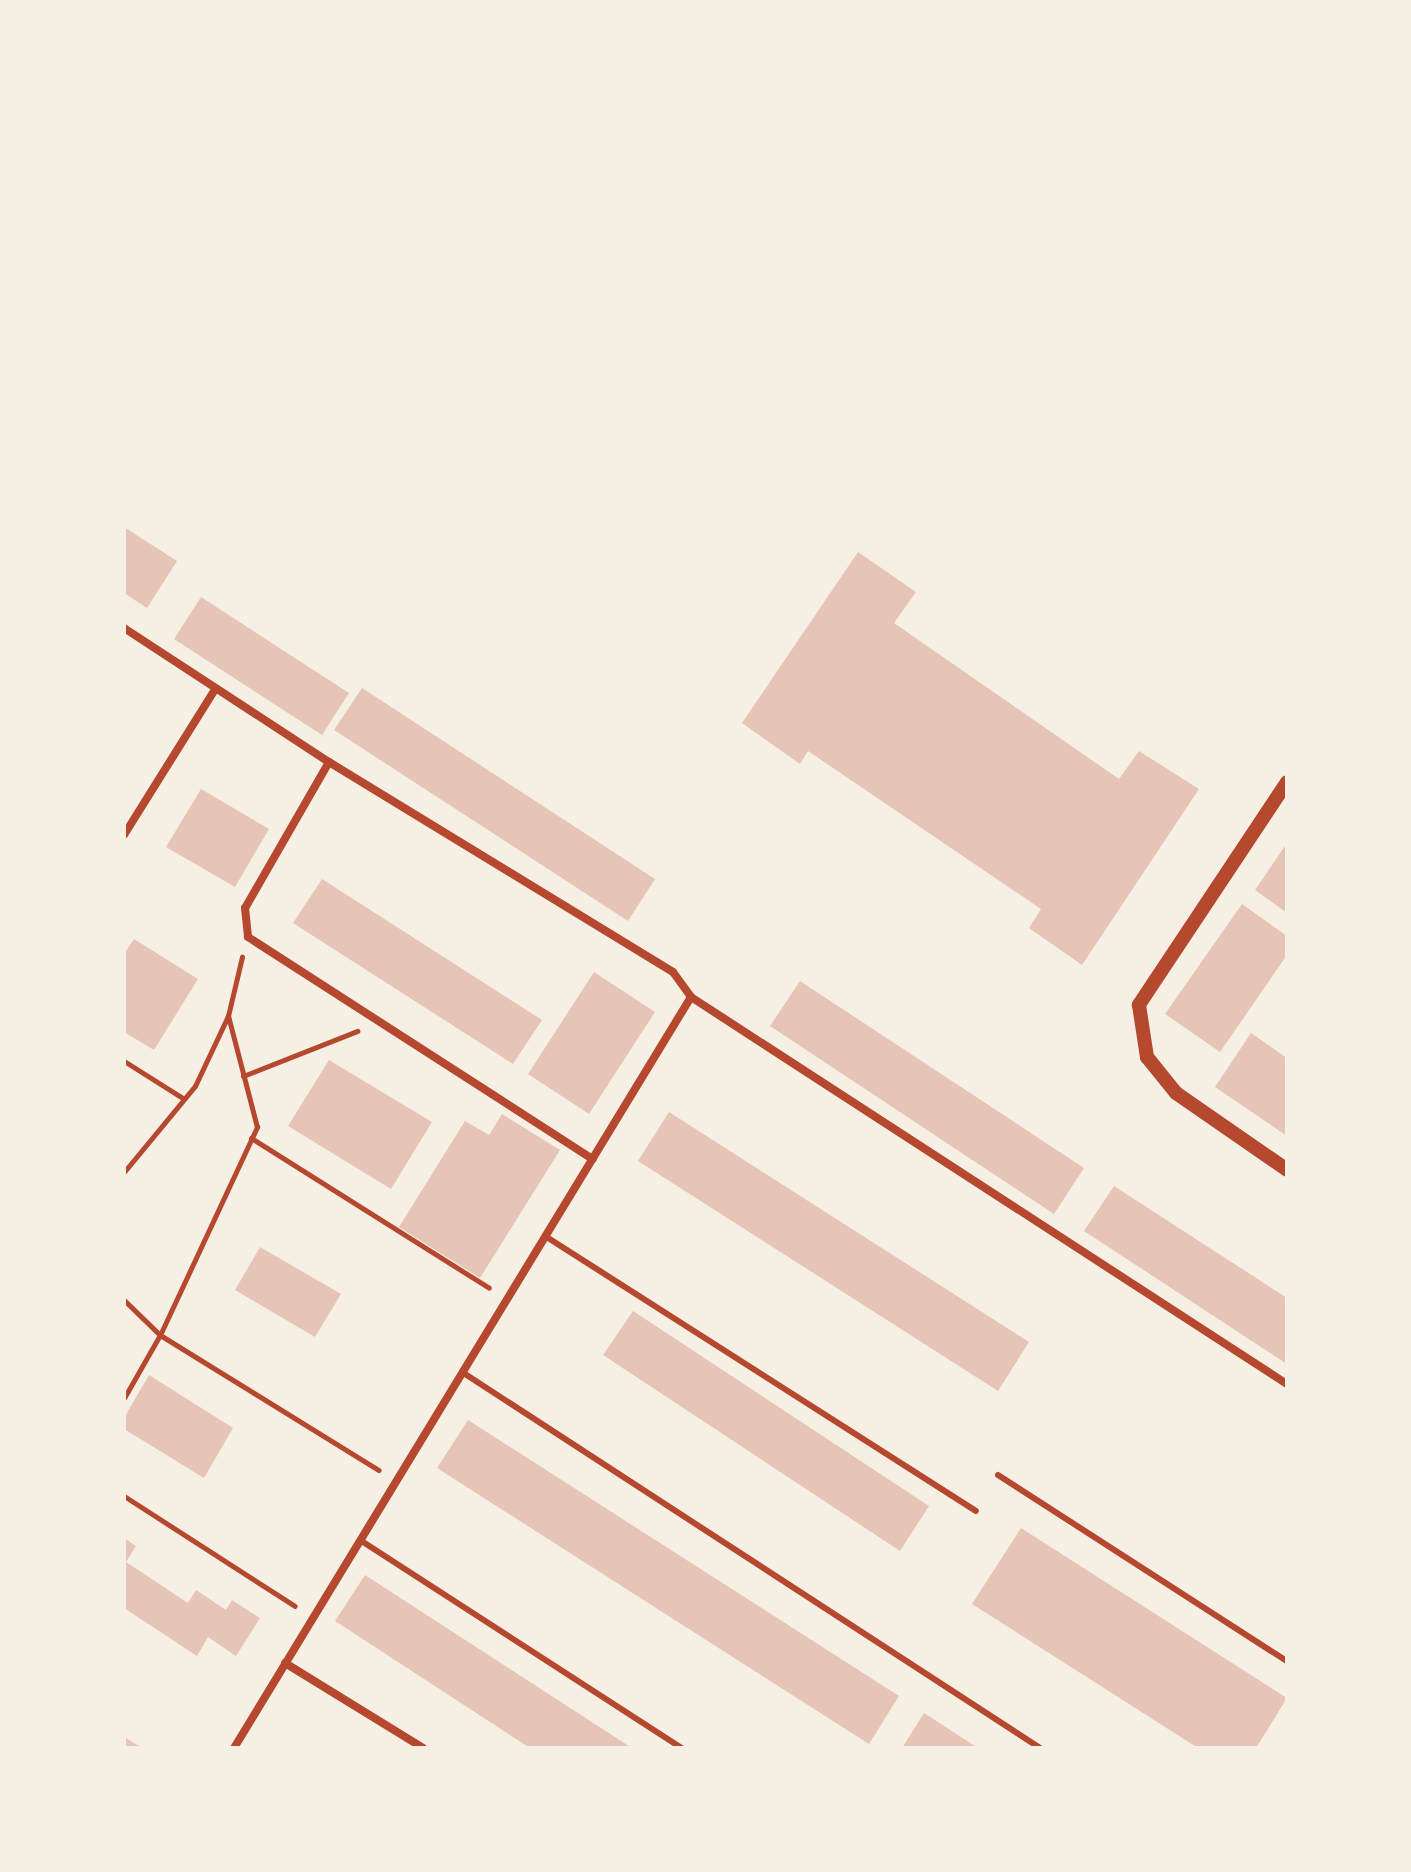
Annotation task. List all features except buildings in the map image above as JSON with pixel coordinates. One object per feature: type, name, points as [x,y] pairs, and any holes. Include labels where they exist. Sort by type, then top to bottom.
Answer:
[{"type":"street","points":[[124,628],[329,762],[673,972],[691,997],[1287,1384]]},
{"type":"street","points":[[124,835],[216,688]]},
{"type":"street","points":[[329,762],[245,908],[248,937],[593,1159]]},
{"type":"street","points":[[1287,782],[1139,1005],[1147,1057],[1176,1093],[1287,1170]]},
{"type":"street","points":[[234,1748],[691,997]]},
{"type":"street","points":[[285,1663],[423,1748]]},
{"type":"lane","points":[[545,1236],[976,1511]]},
{"type":"lane","points":[[462,1372],[1040,1748]]},
{"type":"lane","points":[[998,1475],[1287,1661]]},
{"type":"lane","points":[[360,1540],[682,1748]]},
{"type":"path","points":[[124,1172],[184,1099],[228,1016],[248,937]]},
{"type":"path","points":[[124,1398],[160,1335],[257,1127],[228,1016]]},
{"type":"path","points":[[243,1076],[380,1022]]},
{"type":"path","points":[[124,1061],[184,1099]]},
{"type":"path","points":[[251,1138],[507,1299]]},
{"type":"path","points":[[124,1300],[160,1335],[396,1481]]},
{"type":"path","points":[[124,1496],[313,1617]]}]
